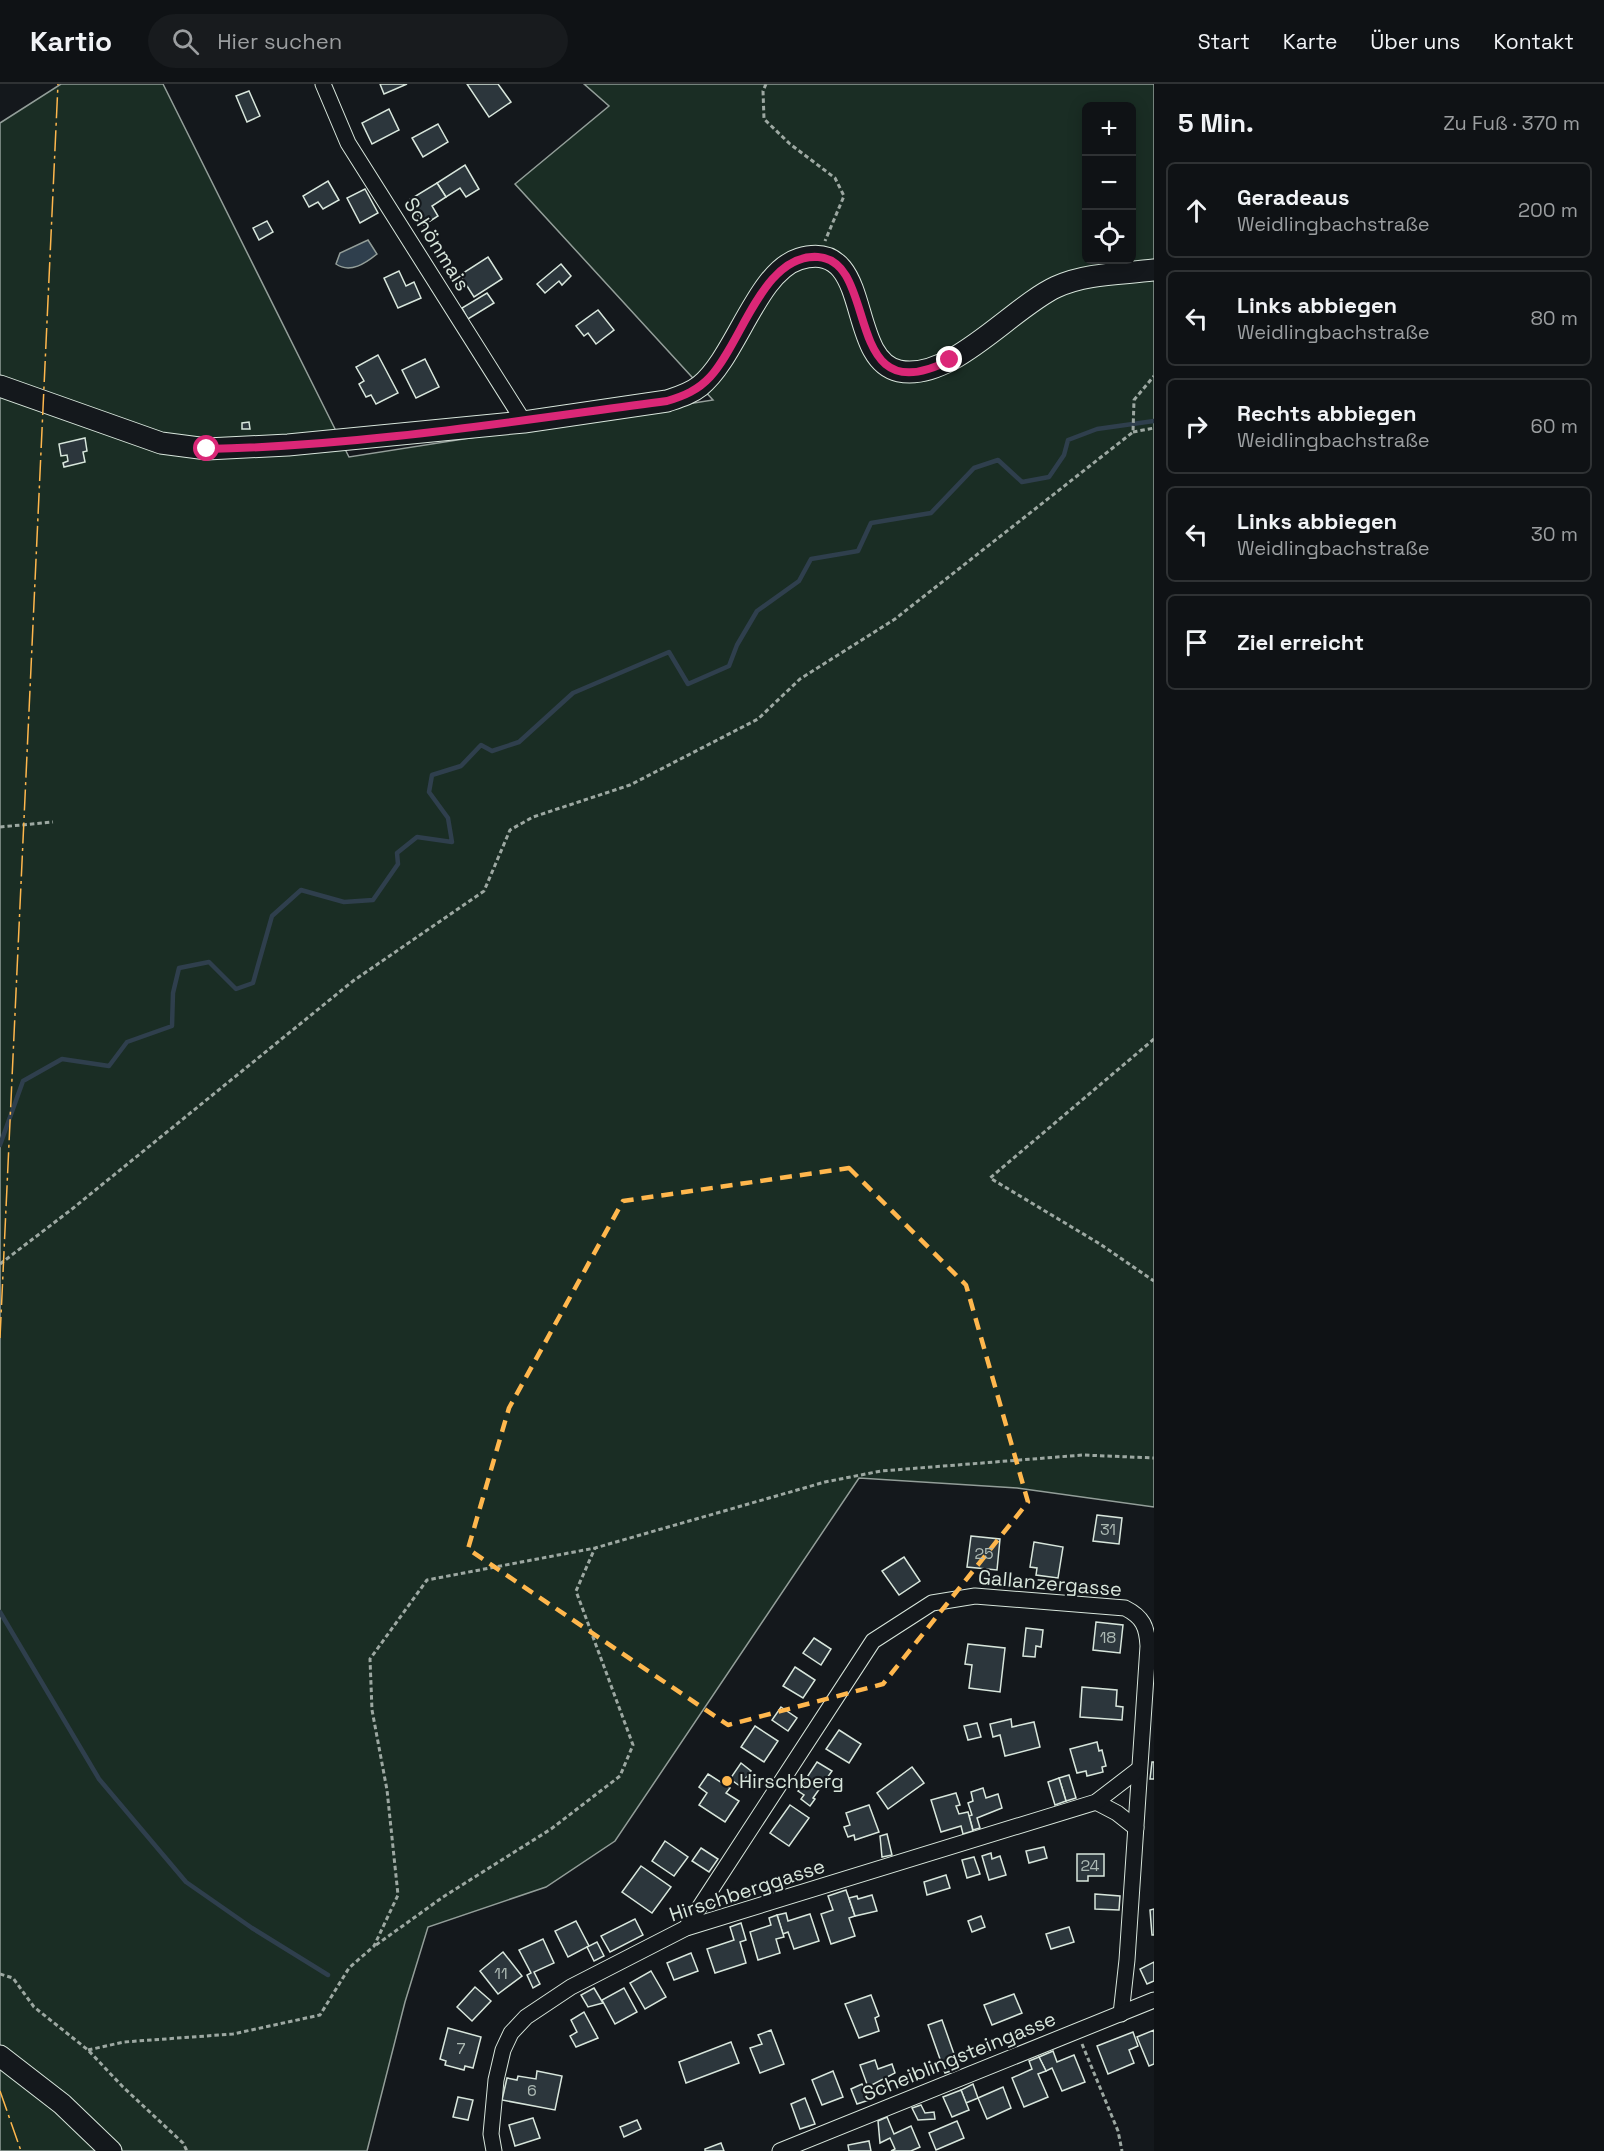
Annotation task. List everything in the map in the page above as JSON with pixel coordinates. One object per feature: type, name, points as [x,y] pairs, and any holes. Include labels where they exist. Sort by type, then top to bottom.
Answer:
[{"type":"main road","points":[[0,386],[152,440],[207,449],[288,446],[524,422],[667,401],[686,395],[700,386],[718,367],[776,275],[798,259],[819,257],[833,261],[846,274],[856,297],[866,333],[880,359],[887,366],[903,372],[923,370],[950,360],[1032,301],[1055,288],[1076,280],[1154,270]]},
{"type":"main road","points":[[0,2056],[62,2104],[111,2151]]},
{"type":"street","name":"Schönmais","points":[[323,84],[348,143],[524,422]]},
{"type":"street","name":"Gallanzergasse","points":[[686,1928],[873,1641],[932,1603],[975,1596],[1125,1608],[1142,1619],[1147,1628],[1151,1647],[1139,1769],[1121,2014]]},
{"type":"street","name":"Hirschberggasse","points":[[494,2151],[491,2134],[496,2080],[503,2050],[511,2033],[547,2001],[686,1928],[1096,1802],[1139,1769]]},
{"type":"street","points":[[1096,1802],[1117,1813],[1136,1828]]},
{"type":"street","name":"Scheiblingsteingasse","points":[[780,2151],[1154,2000]]},
{"type":"path","points":[[766,84],[763,91],[764,119],[790,144],[834,178],[844,196],[819,257]]},
{"type":"path","points":[[1133,432],[1134,400],[1154,376]]},
{"type":"path","points":[[0,1264],[72,1209],[353,981],[484,891],[510,830],[533,818],[630,785],[758,719],[800,679],[895,619],[1133,432],[1154,428]]},
{"type":"path","points":[[0,827],[53,822]]},
{"type":"path","points":[[1154,1039],[990,1178],[1100,1244],[1154,1281]]},
{"type":"path","points":[[374,1946],[398,1895],[387,1790],[372,1710],[370,1659],[427,1580],[596,1548],[825,1482],[881,1471],[1083,1455],[1154,1458]]},
{"type":"path","points":[[88,2050],[124,2042],[233,2034],[320,2015],[349,1968],[374,1946],[442,1897],[551,1828],[620,1776],[633,1745],[576,1591],[596,1548]]},
{"type":"path","points":[[0,1974],[13,1978],[34,2007],[88,2050],[123,2087],[183,2143],[187,2151]]},
{"type":"path","points":[[1077,2032],[1118,2132],[1122,2151]]},
{"type":"highlighted area","points":[[849,1168],[966,1285],[1028,1502],[883,1684],[728,1725],[468,1549],[509,1408],[623,1201]]},
{"type":"green space","points":[[61,84],[163,84],[349,457],[713,400],[515,184],[609,106],[584,84],[1154,84],[1154,1507],[1017,1488],[859,1478],[615,1841],[546,1887],[428,1927],[405,2002],[367,2151],[0,2151],[0,123]]},
{"type":"water","points":[[368,240],[377,254],[373,257],[352,268],[336,264],[340,253]]},
{"type":"building","points":[[380,84],[407,84],[384,94]]},
{"type":"building","points":[[467,84],[498,84],[511,102],[489,117]]},
{"type":"building","points":[[249,91],[260,116],[247,122],[236,96]]},
{"type":"building","points":[[389,109],[399,130],[372,144],[362,123]]},
{"type":"building","points":[[438,124],[448,142],[423,157],[412,138]]},
{"type":"building","points":[[465,165],[479,189],[466,197],[460,188],[446,197],[437,183]]},
{"type":"building","points":[[328,181],[339,200],[323,209],[318,202],[309,207],[303,196]]},
{"type":"building","points":[[437,183],[446,197],[432,206],[438,216],[424,225],[409,200]]},
{"type":"building","points":[[365,189],[378,213],[360,223],[347,198]]},
{"type":"building","points":[[267,221],[273,232],[259,240],[253,228]]},
{"type":"building","points":[[488,257],[502,279],[474,297],[460,275]]},
{"type":"building","points":[[561,264],[571,276],[562,285],[559,281],[545,293],[537,284]]},
{"type":"building","points":[[399,271],[406,286],[414,282],[421,298],[398,308],[384,278]]},
{"type":"building","points":[[487,293],[494,303],[468,319],[462,308]]},
{"type":"building","points":[[598,310],[614,330],[596,344],[588,333],[584,336],[576,326]]},
{"type":"building","points":[[378,355],[398,393],[376,404],[371,395],[366,397],[359,384],[364,381],[356,367]]},
{"type":"building","points":[[425,359],[439,387],[416,398],[402,370]]},
{"type":"building","points":[[249,422],[250,429],[242,429],[242,423]]},
{"type":"building","points":[[85,438],[87,451],[83,452],[85,462],[64,467],[63,463],[68,461],[67,455],[61,456],[59,444]]},
{"type":"building","points":[[1097,1515],[1122,1518],[1119,1544],[1093,1541]]},
{"type":"building","points":[[971,1536],[1000,1539],[997,1570],[967,1567]]},
{"type":"building","points":[[1034,1542],[1063,1547],[1058,1578],[1036,1575],[1037,1568],[1030,1567]]},
{"type":"building","points":[[904,1557],[920,1581],[899,1595],[882,1571]]},
{"type":"building","points":[[1096,1622],[1123,1625],[1120,1653],[1093,1650]]},
{"type":"building","points":[[1026,1628],[1043,1630],[1041,1647],[1036,1646],[1035,1657],[1023,1656]]},
{"type":"building","points":[[814,1638],[831,1649],[821,1665],[803,1653]]},
{"type":"building","points":[[968,1644],[1005,1648],[1000,1692],[969,1688],[972,1665],[965,1664]]},
{"type":"building","points":[[795,1667],[815,1680],[803,1698],[783,1686]]},
{"type":"building","points":[[1082,1687],[1117,1690],[1116,1706],[1123,1707],[1122,1720],[1080,1717]]},
{"type":"building","points":[[781,1707],[797,1718],[788,1731],[772,1720]]},
{"type":"building","points":[[1011,1719],[1012,1727],[1034,1722],[1040,1747],[1005,1756],[1000,1735],[993,1737],[990,1724]]},
{"type":"building","points":[[977,1723],[981,1737],[968,1740],[964,1726]]},
{"type":"building","points":[[755,1726],[778,1741],[764,1762],[741,1747]]},
{"type":"building","points":[[839,1730],[861,1744],[849,1763],[826,1749]]},
{"type":"building","points":[[1097,1742],[1099,1751],[1102,1750],[1106,1766],[1102,1767],[1103,1772],[1087,1776],[1086,1771],[1077,1773],[1070,1749]]},
{"type":"building","points":[[817,1762],[832,1771],[810,1806],[801,1799],[804,1795],[798,1791]]},
{"type":"building","points":[[1152,1762],[1154,1762],[1154,1779],[1150,1779]]},
{"type":"building","points":[[741,1763],[751,1771],[740,1786],[730,1779]]},
{"type":"building","points":[[912,1767],[924,1783],[888,1809],[877,1793]]},
{"type":"building","points":[[708,1774],[730,1788],[726,1793],[739,1801],[725,1822],[699,1805],[707,1793],[699,1787]]},
{"type":"building","points":[[1069,1775],[1076,1798],[1066,1801],[1059,1778]]},
{"type":"building","points":[[1059,1778],[1066,1801],[1055,1805],[1048,1782]]},
{"type":"building","points":[[983,1788],[986,1798],[998,1794],[1002,1808],[977,1818],[980,1828],[973,1830],[968,1803],[973,1801],[971,1792]]},
{"type":"building","points":[[956,1793],[960,1805],[956,1806],[959,1814],[968,1812],[973,1831],[963,1834],[961,1826],[941,1832],[931,1800]]},
{"type":"building","points":[[790,1805],[809,1818],[789,1846],[770,1833]]},
{"type":"building","points":[[869,1805],[879,1832],[855,1840],[854,1835],[848,1837],[844,1827],[850,1825],[846,1813]]},
{"type":"building","points":[[887,1834],[892,1855],[882,1857],[880,1836]]},
{"type":"building","points":[[665,1841],[688,1857],[674,1876],[652,1861]]},
{"type":"building","points":[[1044,1847],[1047,1858],[1029,1863],[1026,1851]]},
{"type":"building","points":[[701,1848],[718,1859],[709,1872],[692,1861]]},
{"type":"building","points":[[991,1853],[992,1859],[1000,1856],[1006,1875],[989,1880],[982,1856]]},
{"type":"building","points":[[1077,1854],[1104,1854],[1104,1876],[1088,1876],[1088,1881],[1077,1881]]},
{"type":"building","points":[[974,1857],[980,1874],[967,1878],[962,1860]]},
{"type":"building","points":[[641,1866],[671,1887],[652,1913],[622,1892]]},
{"type":"building","points":[[946,1875],[950,1888],[927,1895],[924,1882]]},
{"type":"building","points":[[846,1890],[855,1916],[849,1918],[855,1936],[831,1944],[821,1914],[833,1910],[828,1896]]},
{"type":"building","points":[[1095,1894],[1120,1896],[1119,1910],[1095,1909]]},
{"type":"building","points":[[872,1895],[877,1911],[855,1916],[849,1898],[857,1896],[858,1899]]},
{"type":"building","points":[[1154,1909],[1154,1935],[1152,1935],[1150,1910]]},
{"type":"building","points":[[786,1913],[788,1921],[810,1914],[819,1941],[794,1949],[788,1932],[783,1934],[777,1915]]},
{"type":"building","points":[[777,1915],[784,1937],[776,1939],[780,1953],[758,1960],[750,1932],[771,1925],[769,1918]]},
{"type":"building","points":[[981,1916],[985,1927],[972,1932],[968,1921]]},
{"type":"building","points":[[635,1919],[643,1935],[610,1952],[601,1936]]},
{"type":"building","points":[[576,1921],[589,1946],[568,1957],[555,1931]]},
{"type":"building","points":[[741,1923],[746,1940],[740,1942],[746,1963],[715,1973],[707,1949],[734,1940],[730,1927]]},
{"type":"building","points":[[1069,1927],[1074,1942],[1051,1949],[1046,1934]]},
{"type":"building","points":[[543,1939],[554,1963],[534,1972],[540,1984],[533,1988],[527,1975],[531,1973],[519,1950]]},
{"type":"building","points":[[597,1942],[604,1956],[594,1961],[587,1947]]},
{"type":"building","points":[[503,1952],[522,1976],[498,1994],[480,1971]]},
{"type":"building","points":[[691,1953],[698,1971],[674,1980],[667,1963]]},
{"type":"building","points":[[1154,1962],[1154,1981],[1147,1984],[1140,1969]]},
{"type":"building","points":[[651,1971],[666,1997],[645,2009],[630,1983]]},
{"type":"building","points":[[475,1987],[491,2001],[472,2021],[457,2007]]},
{"type":"building","points":[[594,1988],[603,2003],[588,2007],[581,1995]]},
{"type":"building","points":[[624,1988],[637,2012],[615,2024],[602,2000]]},
{"type":"building","points":[[1014,1994],[1022,2013],[992,2025],[984,2005]]},
{"type":"building","points":[[871,1995],[879,2016],[875,2018],[879,2031],[859,2038],[845,2004]]},
{"type":"building","points":[[584,2012],[598,2038],[576,2047],[570,2036],[577,2032],[571,2020]]},
{"type":"building","points":[[942,2020],[959,2068],[945,2073],[928,2025]]},
{"type":"building","points":[[448,2028],[481,2037],[473,2068],[465,2066],[464,2070],[445,2065],[446,2061],[440,2059]]},
{"type":"building","points":[[771,2030],[784,2064],[760,2073],[750,2048],[762,2044],[758,2035]]},
{"type":"building","points":[[1154,2030],[1154,2064],[1149,2066],[1137,2037]]},
{"type":"building","points":[[1133,2032],[1138,2046],[1129,2050],[1134,2063],[1108,2074],[1097,2046]]},
{"type":"building","points":[[731,2042],[739,2063],[686,2083],[679,2062]]},
{"type":"building","points":[[1053,2051],[1057,2062],[1074,2055],[1085,2082],[1062,2091],[1052,2068],[1046,2071],[1039,2057]]},
{"type":"building","points":[[1039,2057],[1046,2071],[1038,2074],[1048,2097],[1024,2107],[1012,2078],[1032,2069],[1029,2061]]},
{"type":"building","points":[[875,2060],[878,2069],[892,2064],[895,2073],[868,2087],[860,2065]]},
{"type":"building","points":[[537,2071],[562,2076],[555,2110],[502,2100],[507,2078],[517,2080],[518,2076],[536,2079]]},
{"type":"building","points":[[833,2071],[843,2097],[822,2105],[812,2080]]},
{"type":"building","points":[[862,2084],[869,2100],[857,2104],[851,2089]]},
{"type":"building","points":[[973,2084],[978,2098],[966,2103],[961,2090]]},
{"type":"building","points":[[1003,2087],[1011,2108],[987,2119],[978,2098]]},
{"type":"building","points":[[961,2090],[969,2110],[952,2117],[943,2097]]},
{"type":"building","points":[[458,2097],[473,2100],[468,2120],[453,2117]]},
{"type":"building","points":[[805,2098],[815,2124],[800,2129],[791,2104]]},
{"type":"building","points":[[921,2105],[925,2113],[934,2112],[935,2119],[918,2120],[912,2108]]},
{"type":"building","points":[[887,2117],[894,2134],[911,2126],[920,2147],[911,2151],[891,2151],[895,2149],[890,2138],[880,2143],[878,2121]]},
{"type":"building","points":[[533,2118],[540,2138],[515,2146],[509,2125]]},
{"type":"building","points":[[637,2120],[641,2129],[624,2137],[620,2127]]},
{"type":"building","points":[[957,2121],[964,2138],[936,2150],[929,2133]]},
{"type":"building","points":[[869,2141],[871,2151],[849,2151],[848,2145]]},
{"type":"building","points":[[721,2143],[724,2151],[705,2151],[705,2149]]},
{"type":"waterway","points":[[0,1145],[23,1081],[62,1059],[109,1066],[127,1042],[172,1026],[173,993],[179,968],[209,962],[236,989],[253,983],[272,916],[301,890],[344,902],[373,900],[398,864],[397,853],[417,837],[452,842],[448,818],[429,792],[432,775],[461,766],[481,745],[492,751],[519,742],[573,693],[669,652],[688,684],[729,666],[737,645],[757,611],[799,581],[811,559],[858,551],[871,523],[931,513],[974,468],[998,460],[1022,482],[1049,477],[1064,455],[1068,440],[1097,429],[1154,421]]},
{"type":"waterway","points":[[0,1612],[99,1779],[186,1882],[252,1928],[328,1975]]},
{"type":"power","points":[[0,1338],[58,84]]},
{"type":"power","points":[[0,2091],[21,2151]]},
{"type":"place","name":"Hirschberg","points":[[727,1781]]},
{"type":"route","points":[[207,449],[288,446],[524,422],[667,401],[686,395],[700,386],[718,367],[768,284],[776,275],[790,263],[810,257],[833,261],[846,274],[856,297],[866,333],[880,359],[887,366],[903,372],[923,370],[950,360]]}]
